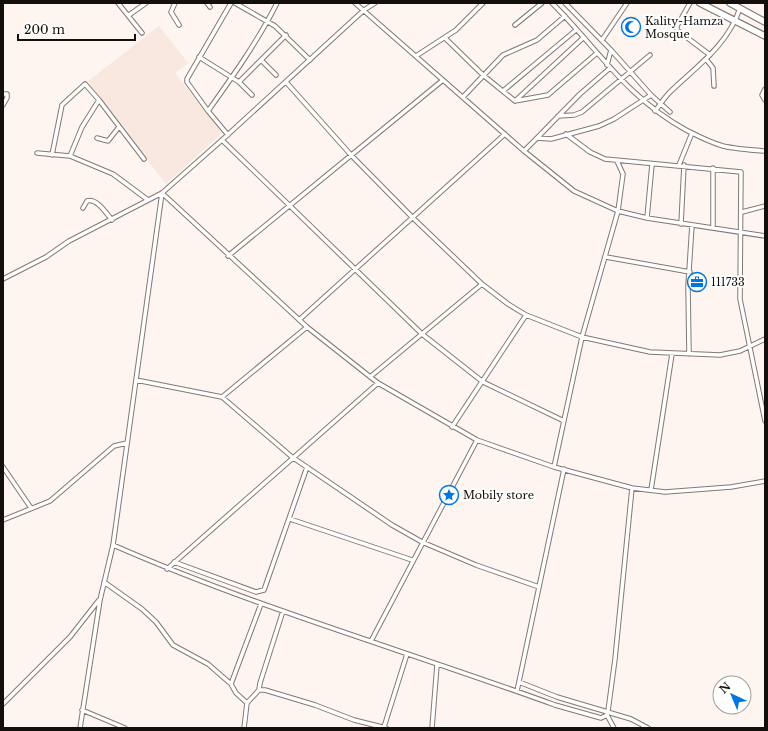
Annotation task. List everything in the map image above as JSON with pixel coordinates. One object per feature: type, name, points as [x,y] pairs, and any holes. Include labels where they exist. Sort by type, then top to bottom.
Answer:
[{"type":"main road","points":[[700,3],[765,36]]},
{"type":"main road","points":[[730,3],[765,22]]},
{"type":"street","points":[[118,3],[142,33]]},
{"type":"street","points":[[129,16],[146,3]]},
{"type":"street","points":[[175,3],[171,12],[179,25]]},
{"type":"street","points":[[207,3],[210,7]]},
{"type":"street","points":[[228,135],[187,82],[188,74],[231,3]]},
{"type":"street","points":[[235,3],[268,22],[286,35],[310,60]]},
{"type":"street","points":[[208,111],[268,22],[277,3]]},
{"type":"street","points":[[355,3],[524,151],[574,191],[618,211],[647,218],[765,236]]},
{"type":"street","points":[[3,279],[46,257],[69,241],[162,193],[228,135],[364,10],[375,3]]},
{"type":"street","points":[[416,56],[460,27],[483,3]]},
{"type":"street","points":[[515,25],[542,3]]},
{"type":"street","points":[[552,3],[609,67],[655,111],[692,133],[724,146],[765,151]]},
{"type":"street","points":[[565,3],[670,112]]},
{"type":"street","points":[[602,40],[627,3]]},
{"type":"street","points":[[690,3],[677,26],[677,30],[710,55]]},
{"type":"street","points":[[655,111],[671,91],[721,44],[736,20],[740,8]]},
{"type":"street","points":[[463,97],[503,54],[538,40],[565,16]]},
{"type":"street","points":[[503,91],[576,30]]},
{"type":"street","points":[[239,82],[286,35]]},
{"type":"street","points":[[445,38],[483,75],[515,101]]},
{"type":"street","points":[[515,101],[584,38]]},
{"type":"street","points":[[524,151],[609,67],[611,50]]},
{"type":"street","points":[[515,101],[548,95],[597,53]]},
{"type":"street","points":[[558,116],[574,115],[582,112],[620,78],[650,55]]},
{"type":"street","points":[[199,57],[239,82],[252,95]]},
{"type":"street","points":[[706,59],[713,68],[714,86]]},
{"type":"street","points":[[262,60],[276,75]]},
{"type":"street","points":[[228,256],[443,80]]},
{"type":"street","points":[[286,82],[351,155],[412,218],[482,284],[508,304],[526,315],[582,337],[634,349],[672,354],[720,355],[740,351],[765,339]]},
{"type":"street","points":[[52,155],[62,104],[85,84],[99,100],[144,160]]},
{"type":"street","points":[[765,89],[762,95],[765,100]]},
{"type":"street","points":[[3,94],[7,94],[7,98],[3,105]]},
{"type":"street","points":[[537,138],[551,139],[606,123],[652,95]]},
{"type":"street","points":[[70,156],[82,127],[99,100]]},
{"type":"street","points":[[97,138],[108,141],[119,127]]},
{"type":"street","points":[[681,224],[682,165],[692,133]]},
{"type":"street","points":[[299,320],[506,134]]},
{"type":"street","points":[[566,134],[590,152],[604,158],[617,161],[682,165],[741,172],[742,212],[740,231],[740,299],[765,421]]},
{"type":"street","points":[[222,140],[422,334],[483,382],[564,421]]},
{"type":"street","points":[[37,153],[70,156],[113,174],[148,200]]},
{"type":"street","points":[[554,467],[582,337],[618,211],[623,174],[617,161]]},
{"type":"street","points":[[647,218],[652,164]]},
{"type":"street","points":[[713,168],[713,227]]},
{"type":"street","points":[[162,193],[306,328],[378,384],[477,440],[554,467],[632,488],[664,492],[731,487],[765,481]]},
{"type":"street","points":[[80,728],[100,600],[113,545],[162,193]]},
{"type":"street","points":[[83,208],[87,201],[91,200],[102,208],[112,220]]},
{"type":"street","points":[[742,212],[765,206]]},
{"type":"street","points":[[689,354],[688,286],[692,225]]},
{"type":"street","points":[[606,257],[690,272]]},
{"type":"street","points":[[370,377],[482,284]]},
{"type":"street","points":[[452,427],[526,315]]},
{"type":"street","points":[[222,397],[306,328]]},
{"type":"street","points":[[651,490],[672,354]]},
{"type":"street","points":[[136,380],[222,397],[292,457],[362,505],[422,542],[476,565],[539,587]]},
{"type":"street","points":[[166,569],[292,457],[378,384]]},
{"type":"street","points":[[371,641],[412,560],[477,440]]},
{"type":"street","points":[[3,520],[50,501],[114,446],[127,443]]},
{"type":"street","points":[[3,467],[31,508]]},
{"type":"street","points":[[174,562],[261,592],[267,586],[307,467]]},
{"type":"street","points":[[517,691],[564,469]]},
{"type":"street","points":[[614,728],[608,713],[616,659],[632,488]]},
{"type":"street","points":[[290,519],[412,560]]},
{"type":"street","points":[[113,545],[166,569],[261,604],[437,665],[598,718],[608,713]]},
{"type":"street","points":[[104,582],[142,609],[156,622],[173,645],[202,659],[231,684],[236,693],[247,703]]},
{"type":"street","points":[[3,704],[70,637],[100,600]]},
{"type":"street","points":[[231,684],[261,604]]},
{"type":"street","points":[[244,728],[247,703],[259,690],[283,611]]},
{"type":"street","points":[[259,690],[265,690],[315,705],[354,720],[385,728],[407,654]]},
{"type":"street","points":[[432,728],[437,665]]},
{"type":"street","points":[[519,682],[557,697],[631,719],[648,728]]},
{"type":"street","points":[[555,705],[557,697]]},
{"type":"street","points":[[82,710],[125,728]]},
{"type":"shaded area","points":[[159,26],[188,63],[175,73],[222,133],[166,184],[87,82]]},
{"type":"place","name":"Kality-Hamza Mosque","points":[[631,27]]},
{"type":"place","name":"111733","points":[[697,282]]},
{"type":"place","name":"Mobily store","points":[[449,495]]}]
